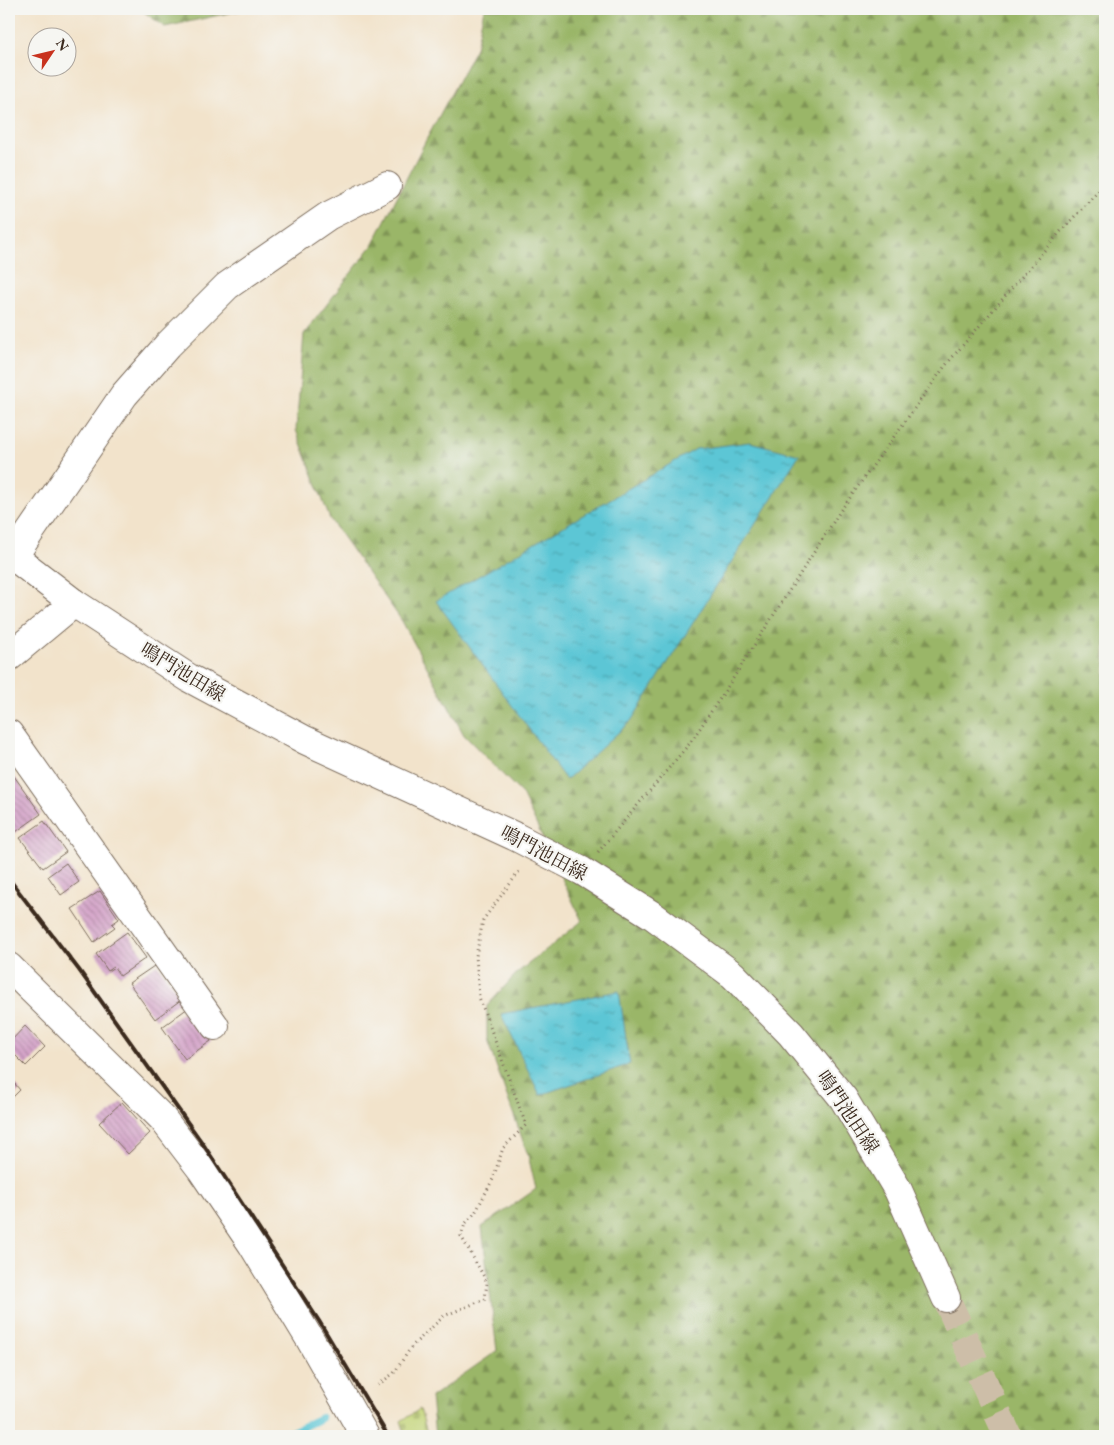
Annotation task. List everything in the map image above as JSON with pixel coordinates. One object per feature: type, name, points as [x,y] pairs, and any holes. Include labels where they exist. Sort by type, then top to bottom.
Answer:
[{"type":"street","points":[[11,555],[124,395],[167,346],[228,286],[328,216],[387,186]]},
{"type":"street","name":"鳴門池田線","points":[[11,555],[74,603],[189,678],[305,740],[514,836],[582,871],[652,915],[733,975],[791,1034],[843,1098],[898,1190],[946,1298]]},
{"type":"street","points":[[9,657],[74,603]]},
{"type":"street","points":[[9,734],[215,1026]]},
{"type":"street","points":[[9,967],[162,1118],[201,1169],[252,1244],[365,1436]]},
{"type":"path","points":[[582,871],[690,743],[724,694],[841,510],[945,366],[1061,231],[1105,184]]},
{"type":"path","points":[[378,1385],[394,1373],[412,1346],[444,1316],[485,1299],[487,1282],[461,1236],[465,1224],[475,1213],[493,1179],[503,1148],[526,1125],[479,997],[476,956],[483,920],[514,880],[535,848]]},
{"type":"green space","points":[[140,9],[247,9],[165,27]]},
{"type":"green space","points":[[484,9],[1105,9],[1105,1436],[435,1436],[431,1397],[497,1351],[482,1227],[536,1189],[528,1155],[487,1040],[487,1006],[517,973],[582,921],[522,794],[464,735],[402,621],[330,519],[296,430],[304,334],[372,246],[476,48]]},
{"type":"green space","points":[[420,1409],[428,1436],[406,1436],[401,1421]]},
{"type":"water","points":[[750,442],[799,455],[631,721],[566,780],[436,601],[696,449]]},
{"type":"water","points":[[619,991],[630,1064],[540,1095],[501,1014]]},
{"type":"building","points":[[14,776],[41,814],[13,834],[9,827],[9,780]]},
{"type":"building","points":[[44,821],[66,852],[43,868],[20,838]]},
{"type":"building","points":[[66,863],[79,882],[61,895],[48,876]]},
{"type":"building","points":[[100,891],[119,919],[112,924],[115,927],[94,942],[72,909]]},
{"type":"building","points":[[127,932],[146,958],[120,976],[114,967],[108,971],[96,954]]},
{"type":"building","points":[[157,964],[182,999],[155,1019],[129,983]]},
{"type":"building","points":[[188,1008],[211,1041],[185,1059],[162,1027]]},
{"type":"building","points":[[25,1026],[45,1047],[26,1066],[9,1049],[9,1043]]},
{"type":"building","points":[[9,1077],[20,1090],[9,1101]]},
{"type":"building","points":[[122,1102],[150,1133],[128,1154],[99,1123]]},
{"type":"waterway","points":[[283,1436],[321,1418]]},
{"type":"tunnel","points":[[946,1298],[1008,1436]]},
{"type":"railway","points":[[9,879],[79,970],[205,1147],[319,1321],[388,1436]]}]
